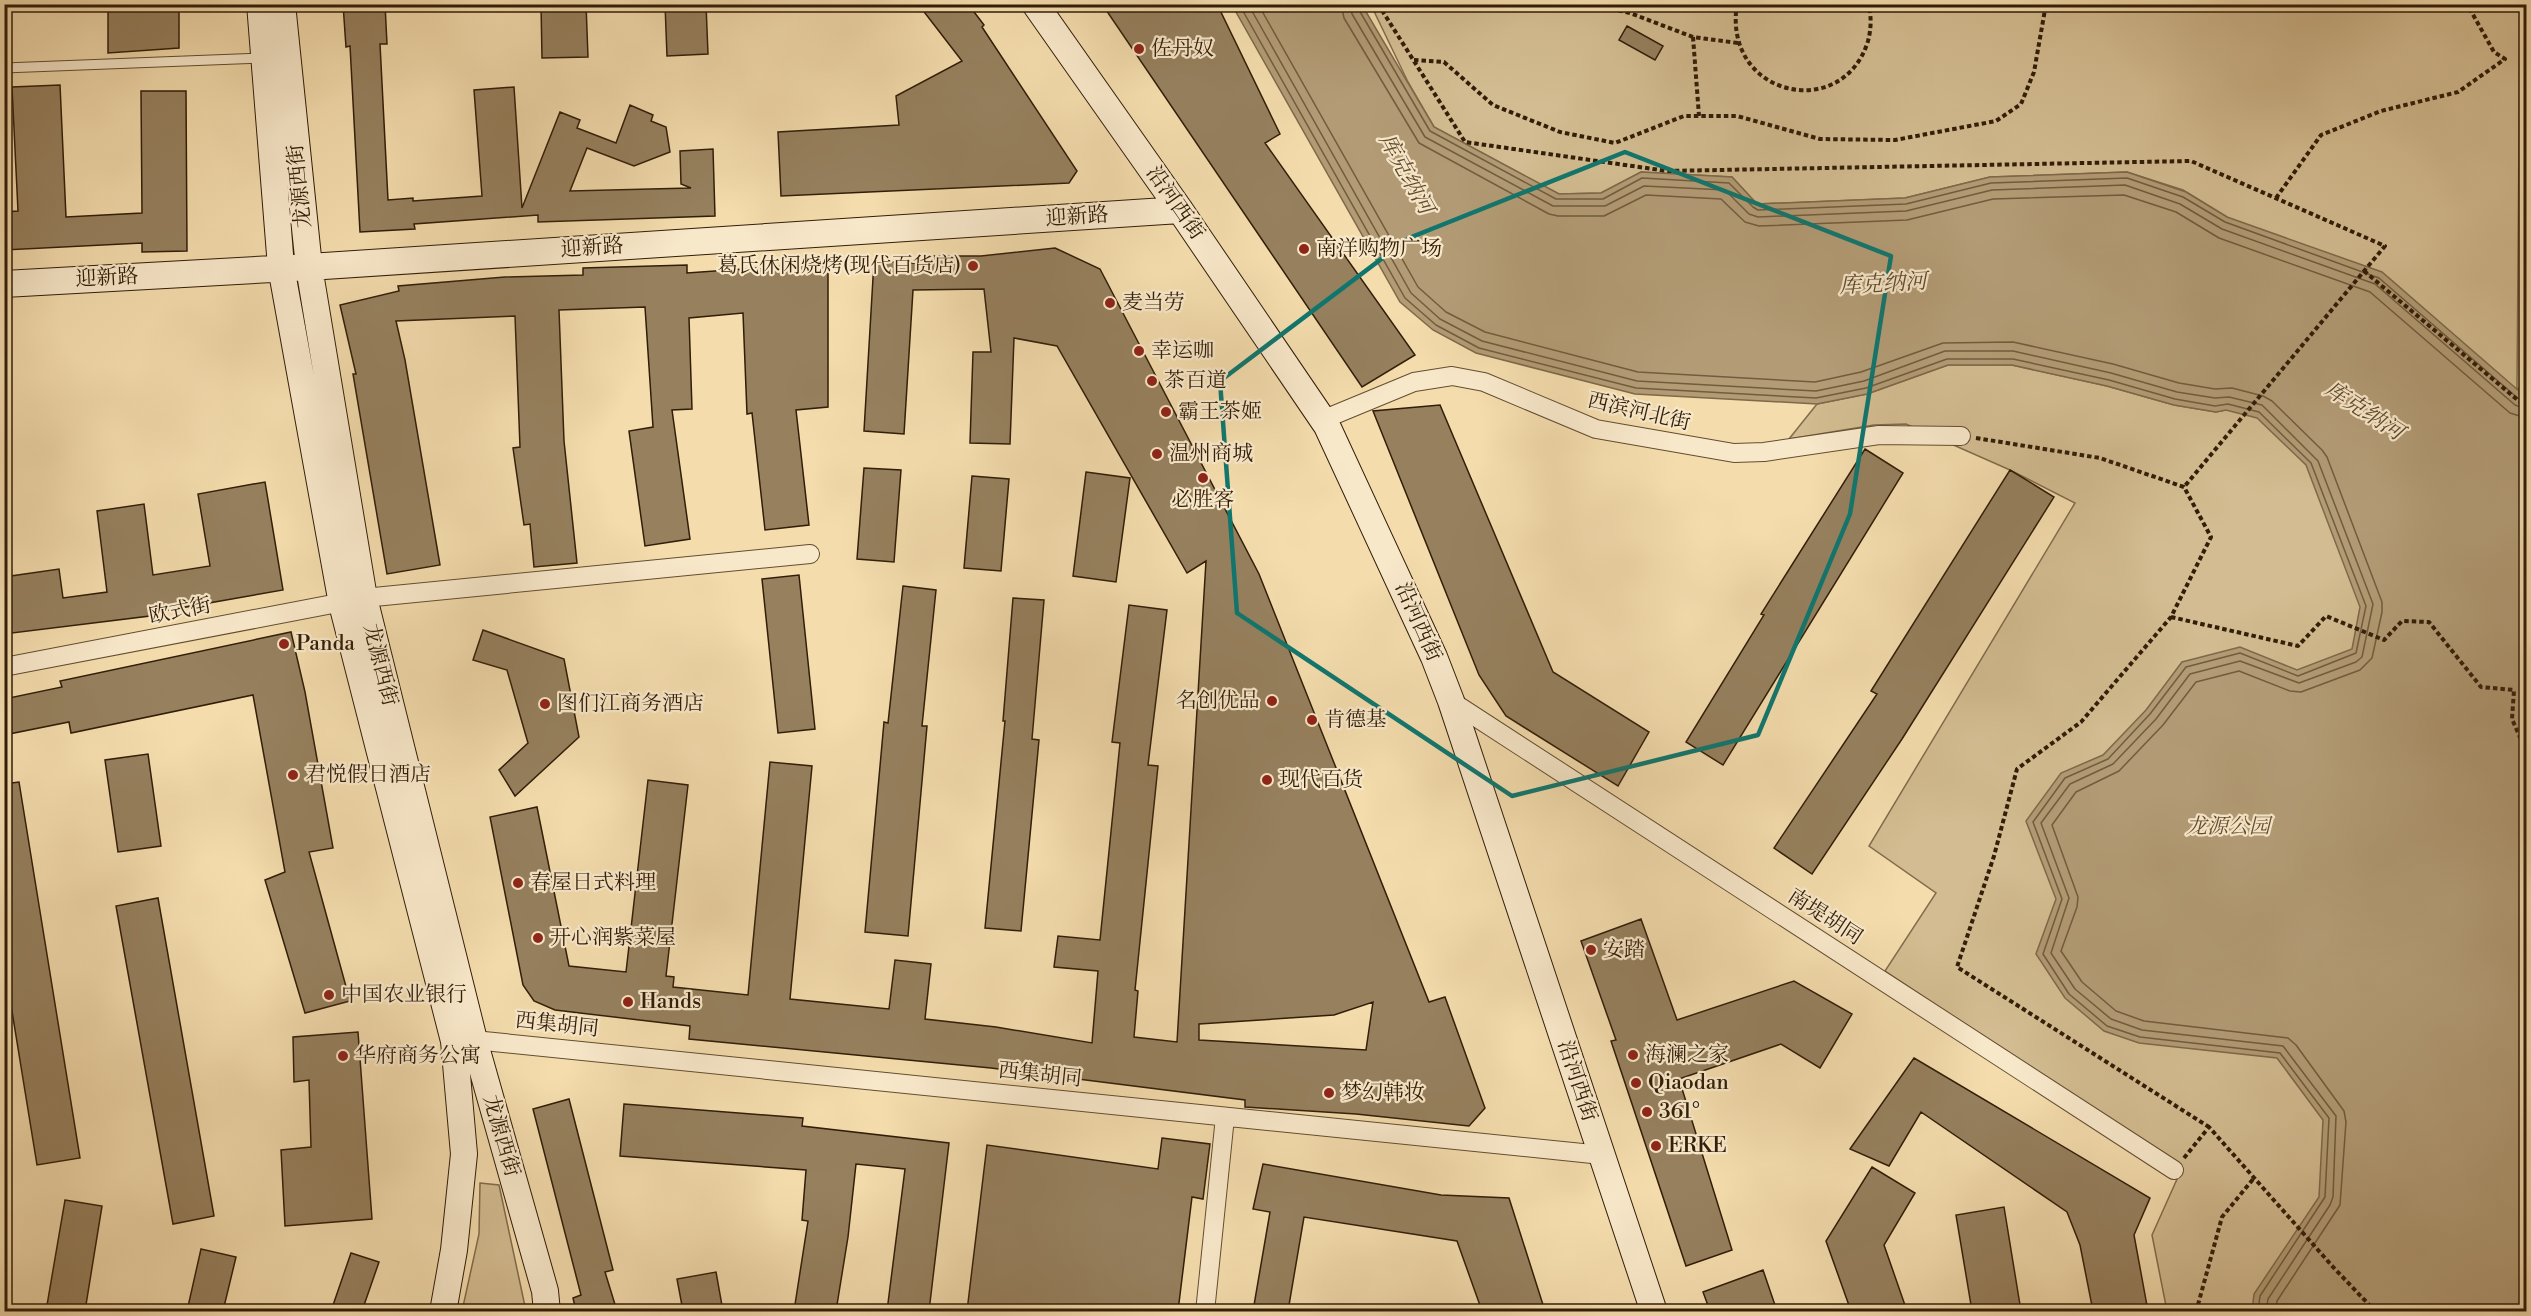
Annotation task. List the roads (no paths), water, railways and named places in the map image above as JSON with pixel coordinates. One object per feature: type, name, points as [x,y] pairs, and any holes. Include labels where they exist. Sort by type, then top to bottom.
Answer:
[{"type":"main road","name":"龙源西街","points":[[260,4],[281,267],[353,601],[454,1041],[464,1154],[454,1250],[443,1311]]},
{"type":"main road","name":"龙源西街","points":[[282,4],[309,267],[353,601],[545,1291],[547,1311]]},
{"type":"main road","name":"沿河西街","points":[[1035,4],[1180,210],[1322,420],[1434,657],[1451,701],[1654,1311]]},
{"type":"main road","name":"迎新路","points":[[4,284],[309,267],[1180,210]]},
{"type":"street","name":"西滨河北街","points":[[1322,420],[1414,382],[1452,376],[1484,382],[1596,429],[1734,453],[1764,452],[1879,435],[1961,436]]},
{"type":"street","name":"欧式街","points":[[4,667],[353,601],[810,554]]},
{"type":"street","name":"南堤胡同","points":[[1451,701],[2174,1170]]},
{"type":"street","name":"西集胡同","points":[[474,1040],[1602,1155]]},
{"type":"street","points":[[1205,1311],[1225,1117]]},
{"type":"lane","points":[[4,68],[265,58]]},
{"type":"water","name":"库克纳河","points":[[1232,5],[1362,5],[1434,127],[1559,194],[1601,193],[1641,172],[1732,177],[1757,204],[1905,198],[1990,177],[2127,172],[2186,192],[2227,217],[2382,272],[2526,397],[2526,1311],[2252,1311],[2254,1294],[2319,1197],[2323,1120],[2277,1058],[2139,1043],[2104,1031],[2065,998],[2036,954],[2056,899],[2026,821],[2061,773],[2103,755],[2146,710],[2182,662],[2240,647],[2297,670],[2352,649],[2360,607],[2306,465],[2257,418],[2226,410],[2216,412],[2174,405],[2107,386],[2012,365],[1948,365],[1867,394],[1817,404],[1635,394],[1476,353],[1433,330],[1400,302]]},
{"type":"place","name":"佐丹奴","points":[[1139,49]]},
{"type":"place","name":"南洋购物广场","points":[[1304,249]]},
{"type":"place","name":"葛氏休闲烧烤(现代百货店)","points":[[973,266]]},
{"type":"place","name":"麦当劳","points":[[1110,303]]},
{"type":"place","name":"幸运咖","points":[[1139,351]]},
{"type":"place","name":"茶百道","points":[[1152,381]]},
{"type":"place","name":"霸王茶姬","points":[[1166,412]]},
{"type":"place","name":"温州商城","points":[[1157,454]]},
{"type":"place","name":"必胜客","points":[[1203,478]]},
{"type":"place","name":"Panda","points":[[284,644]]},
{"type":"place","name":"名创优品","points":[[1272,701]]},
{"type":"place","name":"图们江商务酒店","points":[[545,704]]},
{"type":"place","name":"肯德基","points":[[1312,720]]},
{"type":"place","name":"君悦假日酒店","points":[[293,775]]},
{"type":"place","name":"现代百货","points":[[1267,780]]},
{"type":"place","name":"春屋日式料理","points":[[518,883]]},
{"type":"place","name":"开心润紫菜屋","points":[[538,938]]},
{"type":"place","name":"安踏","points":[[1591,950]]},
{"type":"place","name":"中国农业银行","points":[[329,995]]},
{"type":"place","name":"Hands","points":[[628,1002]]},
{"type":"place","name":"海澜之家","points":[[1633,1055]]},
{"type":"place","name":"华府商务公寓","points":[[343,1056]]},
{"type":"place","name":"Qiaodan","points":[[1636,1083]]},
{"type":"place","name":"梦幻韩妆","points":[[1329,1093]]},
{"type":"place","name":"361°","points":[[1647,1112]]},
{"type":"place","name":"ERKE","points":[[1656,1146]]},
{"type":"park label","name":"龙源公园","points":[[2228,827]]}]
